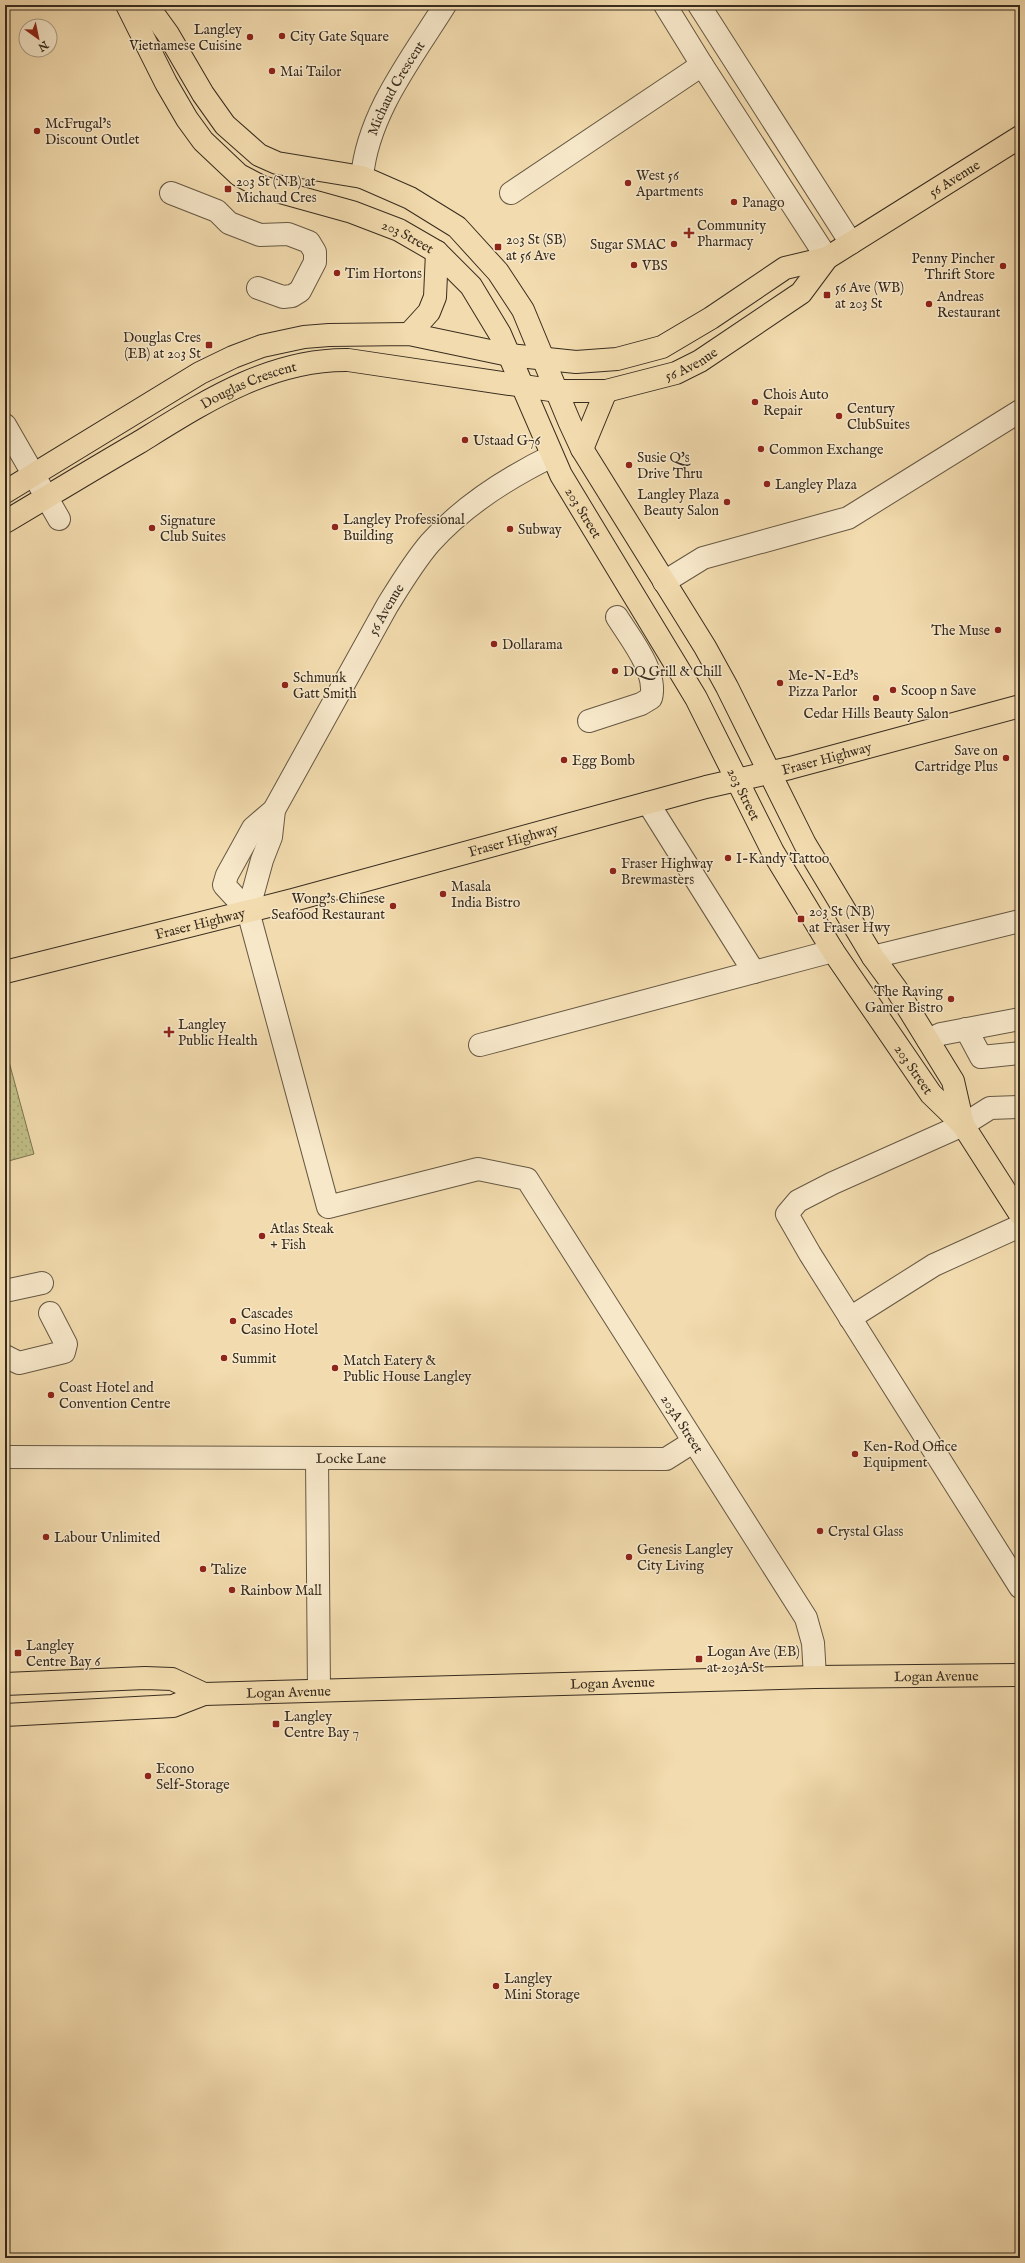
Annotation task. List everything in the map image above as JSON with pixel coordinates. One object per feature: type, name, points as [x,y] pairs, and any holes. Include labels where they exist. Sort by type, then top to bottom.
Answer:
[{"type":"main road","name":"203 Street","points":[[127,5],[166,83],[203,141],[239,175],[262,187],[352,212],[399,230],[437,252],[471,286],[491,316],[561,475],[696,698],[773,852],[833,951],[931,1094],[963,1125],[1020,1214]]},
{"type":"main road","name":"203 Street","points":[[146,5],[168,34],[203,94],[225,125],[259,155],[277,163],[362,177],[410,198],[457,227],[498,272],[523,310],[582,449],[727,687],[768,773],[805,844],[873,957],[897,990],[953,1081],[963,1125]]},
{"type":"main road","points":[[166,83],[174,82],[187,86],[203,94]]},
{"type":"main road","name":"56 Avenue","points":[[509,355],[576,362],[617,359],[662,347],[705,322],[785,268],[827,258],[1020,137]]},
{"type":"main road","points":[[409,334],[429,312],[435,297],[437,252]]},
{"type":"main road","name":"56 Avenue","points":[[522,386],[557,391],[606,391],[676,373],[700,361],[801,293],[827,258]]},
{"type":"main road","name":"Douglas Crescent","points":[[5,492],[200,373],[233,356],[262,346],[304,337],[409,334],[509,355]]},
{"type":"main road","name":"Douglas Crescent","points":[[5,522],[214,398],[268,373],[305,363],[327,360],[348,360],[522,386]]},
{"type":"main road","points":[[582,449],[606,391]]},
{"type":"main road","name":"Fraser Highway","points":[[5,972],[248,911],[648,803],[768,773],[1020,706]]},
{"type":"main road","name":"Logan Avenue","points":[[5,1715],[173,1706],[204,1694],[815,1677],[1020,1675]]},
{"type":"main road","name":"Logan Avenue","points":[[5,1684],[145,1678],[172,1679],[204,1694]]},
{"type":"street","name":"Michaud Crescent","points":[[362,177],[369,139],[386,100],[445,5]]},
{"type":"street","points":[[665,5],[827,258]]},
{"type":"street","points":[[699,5],[851,243]]},
{"type":"street","points":[[511,193],[702,65]]},
{"type":"street","points":[[171,193],[217,211],[229,223],[260,235],[288,234],[309,242],[315,252],[315,262],[300,291],[292,296],[283,297],[258,288]]},
{"type":"street","points":[[664,582],[703,558],[848,518],[1020,410]]},
{"type":"street","points":[[5,425],[59,519]]},
{"type":"street","name":"56 Avenue","points":[[248,911],[224,885],[227,875],[253,828],[274,810],[386,606],[429,544],[476,502],[510,478],[552,456]]},
{"type":"street","points":[[589,721],[641,704],[651,698],[653,690],[644,658],[617,617]]},
{"type":"street","points":[[648,803],[754,972]]},
{"type":"street","name":"56 Avenue","points":[[248,911],[262,860],[271,837],[274,810]]},
{"type":"street","name":"203A Street","points":[[248,911],[328,1207],[478,1169],[527,1179],[806,1618],[813,1643],[815,1677]]},
{"type":"street","points":[[873,957],[1020,922]]},
{"type":"street","points":[[480,1045],[833,951]]},
{"type":"street","points":[[928,1040],[941,1034],[1020,1019]]},
{"type":"street","points":[[966,1029],[981,1057],[1020,1053]]},
{"type":"street","points":[[1020,1107],[990,1108],[963,1125],[833,1183],[798,1201],[787,1214],[850,1318],[1020,1587]]},
{"type":"street","points":[[850,1318],[934,1265],[1020,1226]]},
{"type":"street","points":[[5,1291],[42,1283]]},
{"type":"street","points":[[5,1356],[19,1363],[64,1352],[66,1344],[50,1313]]},
{"type":"street","name":"Locke Lane","points":[[5,1457],[666,1459],[693,1442]]},
{"type":"street","points":[[317,1458],[319,1690]]},
{"type":"shaded area","points":[[5,1047],[34,1154],[5,1162]]},
{"type":"place","name":"City Gate Square","points":[[282,36]]},
{"type":"place","name":"Langley Vietnamese Cuisine","points":[[250,37]]},
{"type":"place","name":"Mai Tailor","points":[[272,71]]},
{"type":"place","name":"McFrugal's Discount Outlet","points":[[37,131]]},
{"type":"place","name":"West 56 Apartments","points":[[628,183]]},
{"type":"place","name":"203 St (NB) at Michaud Cres","points":[[228,189]]},
{"type":"place","name":"Panago","points":[[734,202]]},
{"type":"place","name":"Community Pharmacy","points":[[689,233]]},
{"type":"place","name":"Sugar SMAC","points":[[674,244]]},
{"type":"place","name":"203 St (SB) at 56 Ave","points":[[498,247]]},
{"type":"place","name":"VBS","points":[[634,265]]},
{"type":"place","name":"Penny Pincher Thrift Store","points":[[1003,266]]},
{"type":"place","name":"Tim Hortons","points":[[337,273]]},
{"type":"place","name":"56 Ave (WB) at 203 St","points":[[827,295]]},
{"type":"place","name":"Andreas Restaurant","points":[[929,304]]},
{"type":"place","name":"Douglas Cres (EB) at 203 St","points":[[209,345]]},
{"type":"place","name":"Chois Auto Repair","points":[[755,402]]},
{"type":"place","name":"Century ClubSuites","points":[[839,416]]},
{"type":"place","name":"Ustaad G76","points":[[465,440]]},
{"type":"place","name":"Common Exchange","points":[[761,449]]},
{"type":"place","name":"Susie Q's Drive Thru","points":[[629,465]]},
{"type":"place","name":"Langley Plaza","points":[[767,484]]},
{"type":"place","name":"Langley Plaza Beauty Salon","points":[[727,502]]},
{"type":"place","name":"Langley Professional Building","points":[[335,527]]},
{"type":"place","name":"Signature Club Suites","points":[[152,528]]},
{"type":"place","name":"Subway","points":[[510,529]]},
{"type":"place","name":"The Muse","points":[[998,630]]},
{"type":"place","name":"Dollarama","points":[[494,644]]},
{"type":"place","name":"DQ Grill & Chill","points":[[615,671]]},
{"type":"place","name":"Me-N-Ed's Pizza Parlor","points":[[780,683]]},
{"type":"place","name":"Schmunk Gatt Smith","points":[[285,685]]},
{"type":"place","name":"Scoop n Save","points":[[893,690]]},
{"type":"place","name":"Cedar Hills Beauty Salon","points":[[876,698]]},
{"type":"place","name":"Save on Cartridge Plus","points":[[1006,758]]},
{"type":"place","name":"Egg Bomb","points":[[564,760]]},
{"type":"place","name":"I-Kandy Tattoo","points":[[728,858]]},
{"type":"place","name":"Fraser Highway Brewmasters","points":[[613,871]]},
{"type":"place","name":"Masala India Bistro","points":[[443,894]]},
{"type":"place","name":"Wong's Chinese Seafood Restaurant","points":[[393,906]]},
{"type":"place","name":"203 St (NB) at Fraser Hwy","points":[[801,919]]},
{"type":"place","name":"The Raving Gamer Bistro","points":[[951,999]]},
{"type":"place","name":"Langley Public Health","points":[[169,1032]]},
{"type":"place","name":"Atlas Steak + Fish","points":[[262,1236]]},
{"type":"place","name":"Cascades Casino Hotel","points":[[233,1321]]},
{"type":"place","name":"Summit","points":[[224,1358]]},
{"type":"place","name":"Match Eatery & Public House Langley","points":[[335,1368]]},
{"type":"place","name":"Coast Hotel and Convention Centre","points":[[51,1395]]},
{"type":"place","name":"Ken-Rod Office Equipment","points":[[855,1454]]},
{"type":"place","name":"Crystal Glass","points":[[820,1531]]},
{"type":"place","name":"Labour Unlimited","points":[[46,1537]]},
{"type":"place","name":"Genesis Langley City Living","points":[[629,1557]]},
{"type":"place","name":"Talize","points":[[203,1569]]},
{"type":"place","name":"Rainbow Mall","points":[[232,1590]]},
{"type":"place","name":"Langley Centre Bay 6","points":[[18,1653]]},
{"type":"place","name":"Logan Ave (EB) at 203A St","points":[[699,1659]]},
{"type":"place","name":"Langley Centre Bay 7","points":[[276,1724]]},
{"type":"place","name":"Econo Self-Storage","points":[[148,1776]]},
{"type":"place","name":"Langley Mini Storage","points":[[496,1986]]}]
